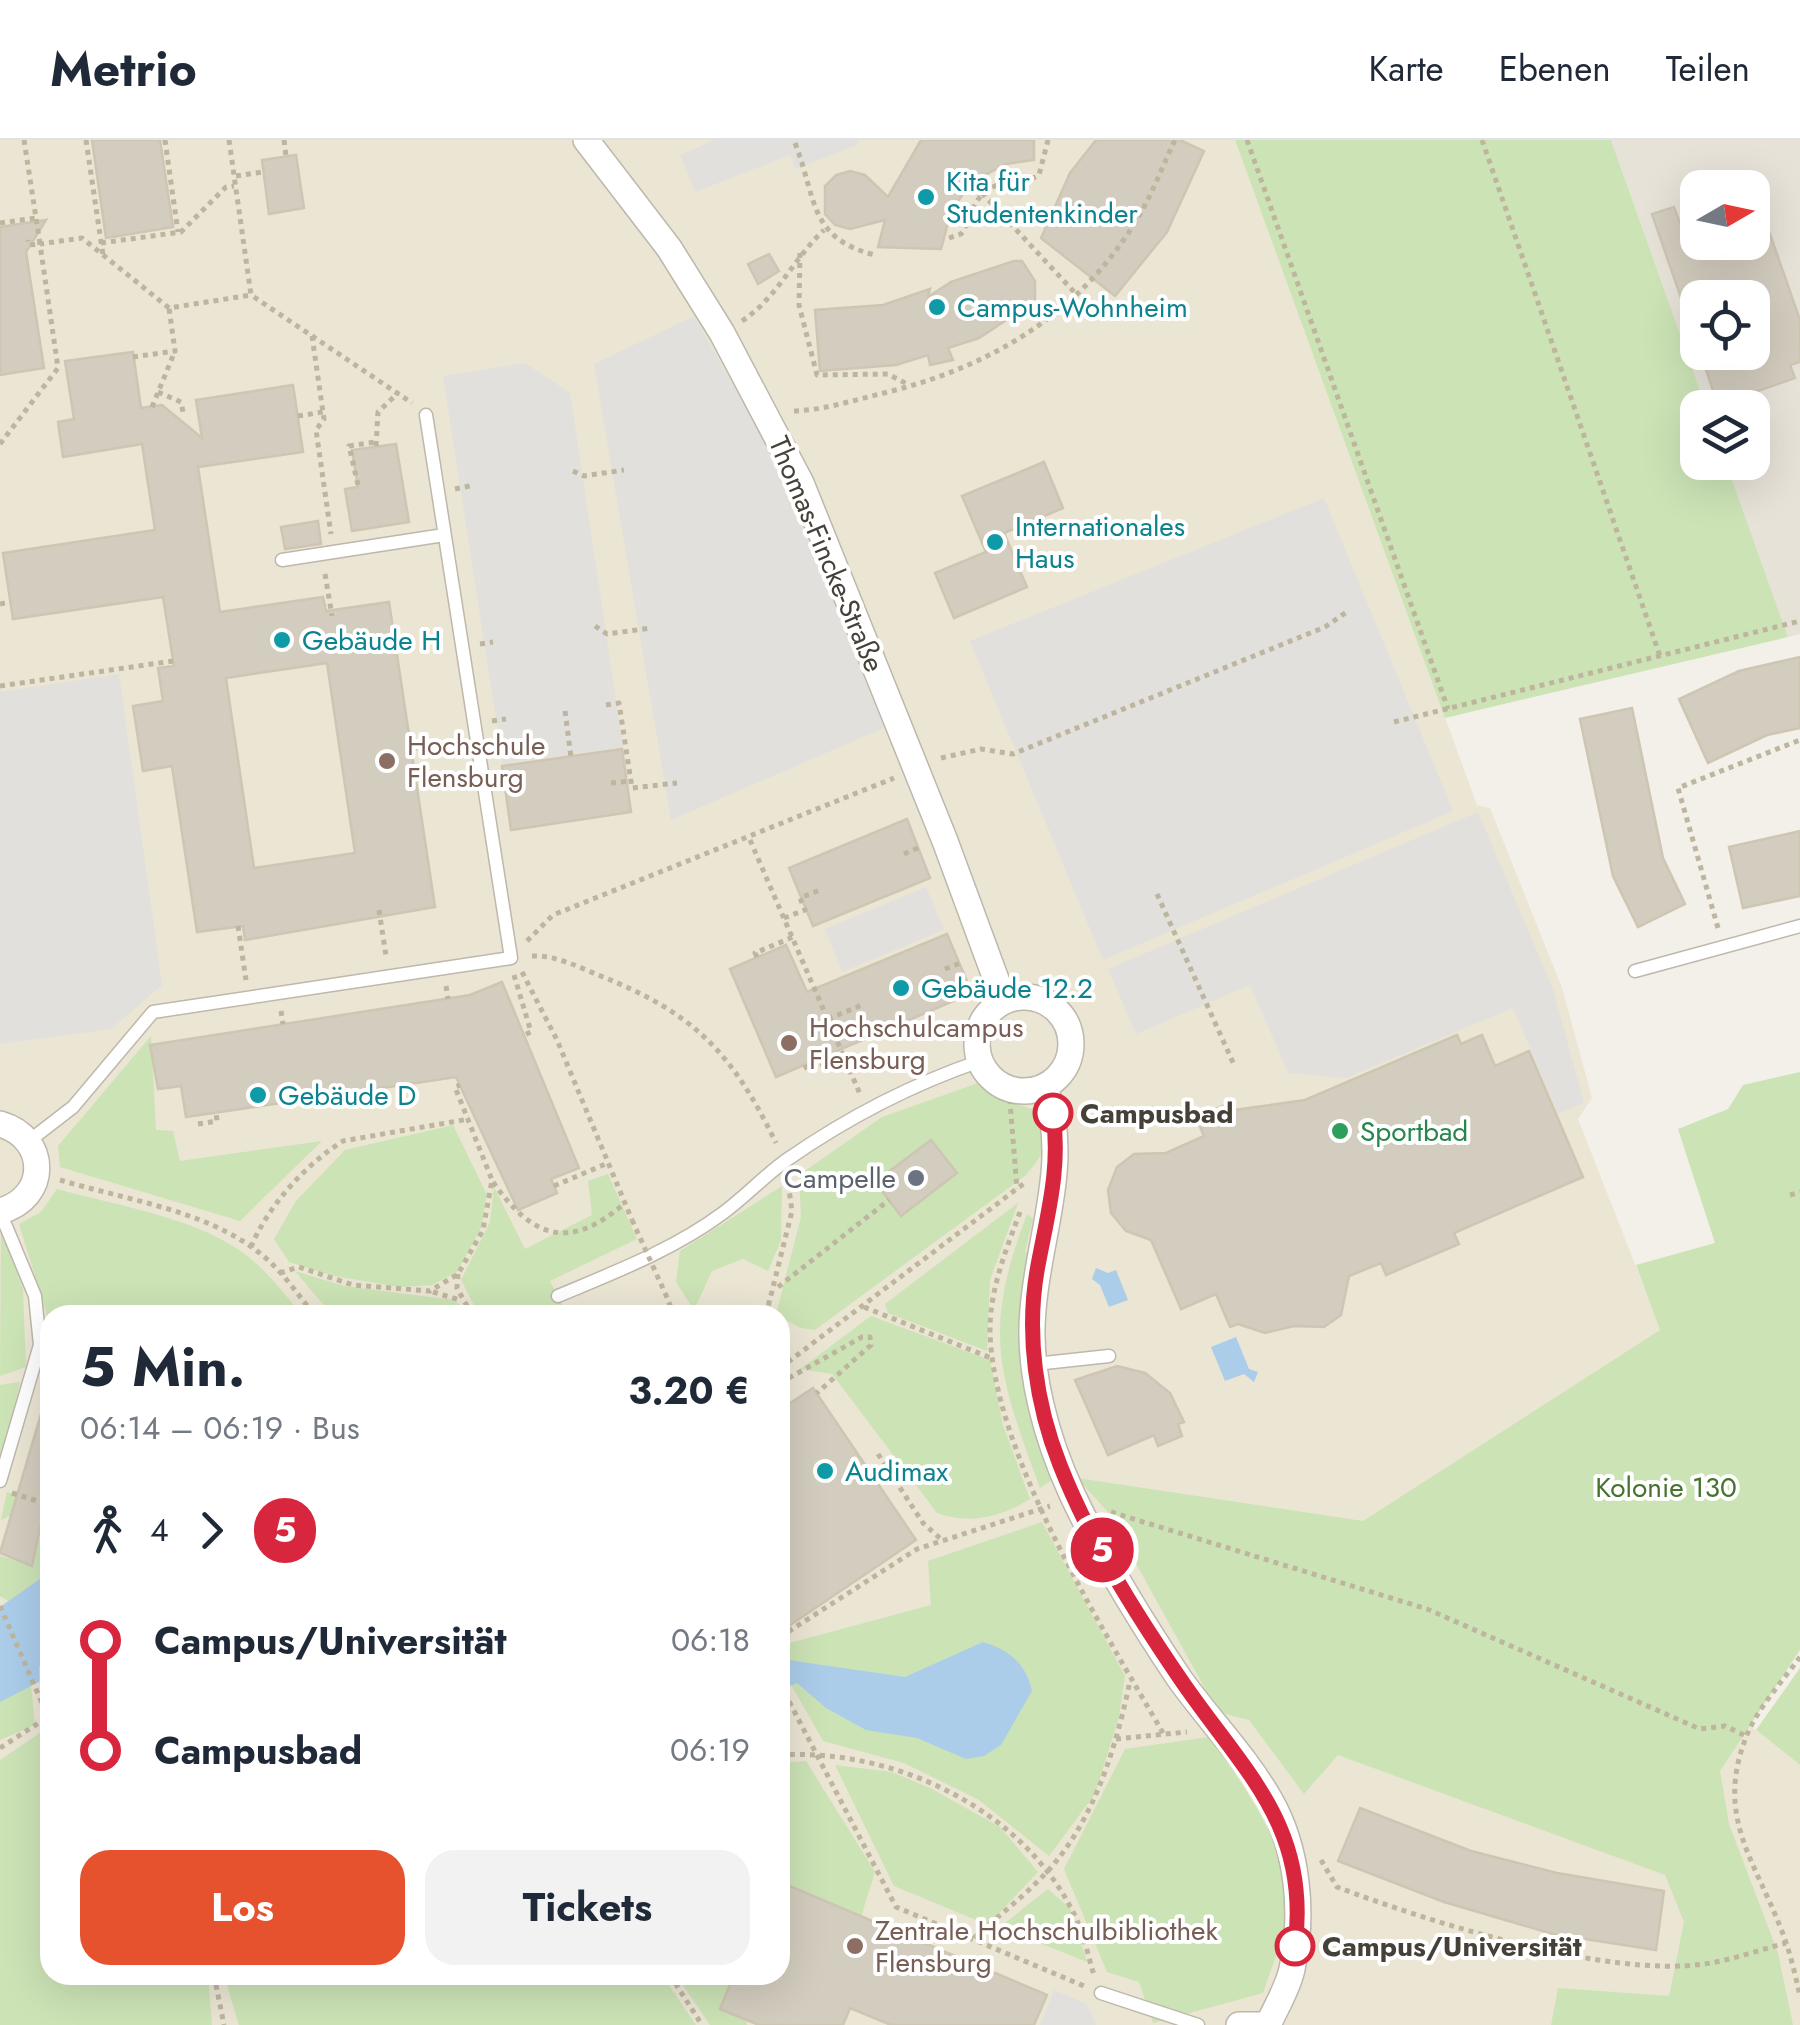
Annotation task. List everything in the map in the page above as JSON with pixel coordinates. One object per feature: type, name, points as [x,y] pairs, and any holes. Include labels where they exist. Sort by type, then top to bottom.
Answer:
[{"type":"street","name":"Thomas-Fincke-Straße","points":[[586,140],[669,248],[766,412],[801,483],[1004,1002]]},
{"type":"street","points":[[1024,997],[1043,1001],[1066,1023],[1071,1053],[1060,1076],[1046,1087],[1026,1092],[1008,1089],[990,1077],[980,1061],[980,1027],[1004,1002],[1024,997]]},
{"type":"street","points":[[1046,1087],[1053,1110],[1057,1173],[1034,1300],[1035,1364],[1047,1428],[1073,1496],[1142,1621],[1270,1800],[1290,1852],[1300,1914],[1292,1972],[1268,2025],[1238,2025]]},
{"type":"street","points":[[0,1124],[30,1140],[37,1156],[38,1174],[26,1198],[0,1212]]},
{"type":"lane","points":[[30,1140],[73,1108],[153,1012],[511,958],[426,415]]},
{"type":"lane","points":[[282,560],[444,536]]},
{"type":"lane","points":[[1635,971],[1800,926]]},
{"type":"lane","points":[[558,1296],[658,1254],[723,1213],[785,1161],[866,1107],[916,1083],[980,1061]]},
{"type":"lane","points":[[0,1212],[35,1296],[40,1346],[0,1481]]},
{"type":"lane","points":[[1035,1364],[1109,1356]]},
{"type":"lane","points":[[1100,1993],[1198,2025]]},
{"type":"path","points":[[0,444],[62,367],[24,140]]},
{"type":"path","points":[[86,140],[103,255]]},
{"type":"path","points":[[164,140],[178,232]]},
{"type":"path","points":[[230,140],[251,295]]},
{"type":"path","points":[[284,140],[286,156]]},
{"type":"path","points":[[949,238],[961,234],[982,193],[992,187],[1026,183],[1039,174],[1048,140]]},
{"type":"path","points":[[766,412],[810,410],[912,386],[975,365],[1030,335],[1077,295],[1139,217],[1175,140]]},
{"type":"path","points":[[1247,140],[1448,710]]},
{"type":"path","points":[[1482,140],[1660,656]]},
{"type":"path","points":[[795,143],[824,230],[853,249],[875,255]]},
{"type":"path","points":[[235,176],[262,170]]},
{"type":"path","points":[[102,243],[178,232],[226,187],[236,186]]},
{"type":"path","points":[[982,193],[1077,295]]},
{"type":"path","points":[[0,223],[36,218]]},
{"type":"path","points":[[722,334],[771,294],[800,253],[824,230]]},
{"type":"path","points":[[28,240],[28,245],[82,238],[169,308],[175,350],[152,407]]},
{"type":"path","points":[[800,253],[799,305],[817,375],[888,374],[912,386]]},
{"type":"path","points":[[169,308],[251,295],[426,415]]},
{"type":"path","points":[[312,336],[323,412],[316,430],[332,616]]},
{"type":"path","points":[[133,356],[175,350]]},
{"type":"path","points":[[158,392],[181,402],[183,412]]},
{"type":"path","points":[[358,485],[349,446],[375,444],[378,412],[398,393]]},
{"type":"path","points":[[298,416],[323,412]]},
{"type":"path","points":[[573,471],[584,476],[624,470]]},
{"type":"path","points":[[0,604],[10,602]]},
{"type":"path","points":[[511,958],[552,915],[750,840],[948,755],[981,749],[1013,754],[1325,627],[1348,611]]},
{"type":"path","points":[[1394,722],[1800,621]]},
{"type":"path","points":[[595,626],[607,634],[650,628]]},
{"type":"path","points":[[0,686],[173,661]]},
{"type":"path","points":[[606,704],[619,703],[632,788],[676,783]]},
{"type":"path","points":[[565,710],[572,756]]},
{"type":"path","points":[[415,748],[476,739]]},
{"type":"path","points":[[1724,945],[1678,788],[1800,740]]},
{"type":"path","points":[[611,784],[630,781]]},
{"type":"path","points":[[750,840],[866,1107]]},
{"type":"path","points":[[784,918],[805,910],[800,898],[820,890]]},
{"type":"path","points":[[1157,894],[1236,1067]]},
{"type":"path","points":[[379,910],[389,976]]},
{"type":"path","points":[[238,926],[249,998]]},
{"type":"path","points":[[757,958],[755,953],[793,937]]},
{"type":"path","points":[[511,958],[542,956],[636,989],[687,1018],[747,1083],[785,1161],[792,1210],[769,1305]]},
{"type":"path","points":[[531,982],[669,1305]]},
{"type":"path","points":[[518,1002],[530,1032],[524,1035]]},
{"type":"path","points":[[828,1019],[862,1005]]},
{"type":"path","points":[[805,1065],[808,1072],[844,1056]]},
{"type":"path","points":[[460,1084],[454,1087],[492,1180],[526,1223],[549,1232],[590,1229],[625,1203]]},
{"type":"path","points":[[1008,1089],[1017,1189]]},
{"type":"path","points":[[198,1124],[217,1121],[216,1112]]},
{"type":"path","points":[[251,1247],[263,1218],[329,1150],[343,1141],[469,1119]]},
{"type":"path","points":[[554,1186],[608,1163]]},
{"type":"path","points":[[790,1361],[1032,1176],[1057,1173]]},
{"type":"path","points":[[38,1174],[202,1223],[251,1247],[280,1272],[306,1305]]},
{"type":"path","points":[[430,1291],[458,1274],[483,1230],[492,1180]]},
{"type":"path","points":[[1790,1194],[1800,1192]]},
{"type":"path","points":[[775,1289],[889,1200]]},
{"type":"path","points":[[280,1272],[299,1267],[353,1285],[430,1291],[463,1301]]},
{"type":"path","points":[[458,1274],[466,1305]]},
{"type":"path","points":[[864,1308],[993,1359]]},
{"type":"path","points":[[790,1377],[862,1337],[870,1337],[871,1345],[817,1393]]},
{"type":"path","points":[[878,1454],[924,1523],[942,1540]]},
{"type":"path","points":[[0,1490],[40,1502]]},
{"type":"path","points":[[790,1631],[917,1548],[1028,1515],[1073,1496],[1427,1609],[1700,1729],[1725,1726],[1746,1736]]},
{"type":"path","points":[[0,1606],[40,1700]]},
{"type":"path","points":[[1800,1656],[1746,1736],[1733,1782],[1734,1815],[1744,1848],[1786,1943],[1800,1996]]},
{"type":"path","points":[[973,1938],[1046,1874],[1086,1812],[1116,1739],[1130,1678]]},
{"type":"path","points":[[790,1703],[896,1907],[1100,1993]]},
{"type":"path","points":[[0,1748],[40,1722]]},
{"type":"path","points":[[1116,1739],[1216,1728]]},
{"type":"path","points":[[790,1754],[859,1758],[911,1772],[973,1806],[1012,1836],[1046,1874],[1075,1916],[1100,1993]]},
{"type":"path","points":[[1314,1849],[1337,1887],[1451,1925],[1554,1952],[1654,1966],[1701,1964],[1786,1943]]},
{"type":"path","points":[[216,1985],[224,2025]]},
{"type":"path","points":[[676,1985],[702,2025]]},
{"type":"shaded area","name":"Hochschulcampus Flensburg","points":[[0,140],[1235,140],[1477,805],[1490,808],[1562,988],[1592,1098],[1578,1119],[1661,1330],[1364,1521],[1571,1585],[1800,1765],[1800,2025],[0,2025]]},
{"type":"shaded area","points":[[715,140],[858,140],[859,144],[796,169],[790,155],[695,192],[680,155]]},
{"type":"shaded area","points":[[1611,140],[1800,140],[1800,634],[1788,637],[1732,480],[1770,480],[1770,390],[1700,390],[1693,370],[1770,370],[1770,280],[1680,280],[1680,334]]},
{"type":"shaded area","points":[[694,316],[758,429],[804,529],[884,728],[671,820],[594,364]]},
{"type":"shaded area","points":[[525,363],[570,393],[623,747],[503,764],[443,376]]},
{"type":"shaded area","points":[[1324,498],[1453,811],[1103,960],[970,641]]},
{"type":"shaded area","points":[[119,674],[162,985],[111,1029],[0,1044],[0,692]]},
{"type":"shaded area","points":[[1478,812],[1553,989],[1584,1103],[1558,1114],[1513,1008],[1346,1078],[1288,1073],[1250,985],[1136,1034],[1108,969]]},
{"type":"shaded area","points":[[926,887],[944,930],[842,972],[825,929]]},
{"type":"shaded area","points":[[1054,1990],[1087,2004],[1096,2025],[1040,2025]]},
{"type":"green space","points":[[1235,140],[1611,140],[1680,334],[1680,370],[1693,370],[1700,390],[1680,390],[1680,480],[1732,480],[1788,637],[1445,718]]},
{"type":"green space","points":[[151,1036],[156,1130],[173,1131],[180,1161],[322,1141],[240,1221],[60,1167],[58,1146]]},
{"type":"green space","name":"Kolonie 130","points":[[1800,1072],[1800,1650],[1720,1771],[1729,1824],[1778,1953],[1793,2025],[1551,2025],[1558,1988],[1669,1996],[1684,1922],[1665,1875],[1338,1755],[1304,1794],[1249,1720],[1218,1712],[1107,1511],[1077,1478],[1363,1521],[1660,1330],[1636,1265],[1715,1243],[1678,1129],[1728,1109],[1743,1085]]},
{"type":"green space","points":[[978,1083],[1033,1109],[1044,1128],[1046,1143],[1026,1175],[815,1330],[800,1328],[790,1322],[790,1305],[778,1305],[801,1217],[799,1175],[882,1117]]},
{"type":"green space","points":[[453,1125],[487,1195],[481,1228],[457,1272],[432,1285],[400,1287],[334,1276],[289,1262],[274,1239],[296,1201],[345,1150]]},
{"type":"green space","points":[[608,1174],[637,1239],[550,1281],[562,1305],[474,1305],[461,1280],[490,1222],[494,1187],[525,1249],[592,1215],[588,1181]]},
{"type":"green space","points":[[782,1186],[781,1240],[768,1271],[743,1259],[712,1271],[696,1305],[691,1305],[676,1282],[680,1251]]},
{"type":"green space","points":[[57,1189],[196,1228],[255,1262],[294,1305],[44,1305],[19,1224],[41,1212]]},
{"type":"green space","points":[[1018,1203],[990,1280],[987,1351],[888,1313],[885,1304]]},
{"type":"green space","points":[[1027,1214],[1033,1219],[1025,1252],[1033,1254],[1052,1480],[1040,1488],[1014,1413],[1001,1352],[1004,1291]]},
{"type":"green space","points":[[1,1228],[23,1289],[26,1367],[0,1376]]},
{"type":"green space","points":[[295,1271],[344,1286],[454,1300],[460,1305],[324,1305]]},
{"type":"green space","points":[[871,1316],[990,1360],[1003,1425],[1030,1499],[1008,1510],[973,1519],[937,1513],[832,1374],[800,1369]]},
{"type":"green space","points":[[20,1382],[0,1467],[0,1385]]},
{"type":"green space","points":[[7,1492],[40,1500],[40,1525],[11,1515],[1,1520]]},
{"type":"green space","points":[[1042,1522],[1125,1676],[1119,1717],[1095,1794],[1049,1856],[979,1800],[904,1763],[823,1741],[790,1683],[790,1643],[931,1605],[928,1561]]},
{"type":"green space","points":[[40,1537],[40,1683],[7,1600],[0,1596],[0,1556],[32,1565]]},
{"type":"green space","points":[[0,1607],[31,1686],[35,1725],[0,1740]]},
{"type":"green space","points":[[1800,1668],[1800,1765],[1756,1730]]},
{"type":"green space","points":[[40,1733],[40,1985],[209,1985],[212,2025],[0,2025],[0,1760]]},
{"type":"green space","points":[[1209,1737],[1253,1801],[1277,1851],[1288,1901],[1285,1926],[1263,1993],[1153,2023],[1139,1982],[1107,1972],[1064,1869],[1125,1749]]},
{"type":"green space","points":[[806,1761],[875,1872],[861,1917],[790,1886],[790,1762]]},
{"type":"green space","points":[[835,1765],[892,1772],[930,1788],[1000,1827],[1038,1872],[988,1925],[894,1886]]},
{"type":"green space","points":[[1048,1889],[1070,1908],[1087,1962],[1000,1927]]},
{"type":"green space","points":[[227,1985],[669,1985],[696,2025],[239,2025]]},
{"type":"green space","points":[[683,1985],[730,1985],[720,2008],[747,2020],[747,2025],[710,2025]]},
{"type":"water","points":[[1096,1268],[1108,1273],[1116,1270],[1128,1300],[1109,1307],[1100,1285],[1092,1279]]},
{"type":"water","points":[[1236,1337],[1249,1369],[1258,1372],[1254,1382],[1244,1374],[1225,1381],[1211,1347]]},
{"type":"water","points":[[40,1579],[39,1682],[0,1702],[0,1607]]},
{"type":"water","points":[[983,1642],[1015,1659],[1032,1691],[1001,1745],[984,1756],[966,1759],[917,1738],[866,1730],[826,1708],[797,1683],[790,1686],[790,1660],[905,1677]]},
{"type":"building","points":[[92,140],[160,140],[173,227],[106,238]]},
{"type":"building","name":"Kita für Studentenkinder","points":[[921,140],[1034,140],[1034,160],[1006,164],[970,183],[951,212],[941,249],[878,247],[885,220],[850,229],[835,225],[825,214],[825,186],[836,175],[850,171],[865,175],[888,197]]},
{"type":"building","points":[[1096,140],[1180,140],[1204,151],[1167,232],[1115,296],[1041,238],[1070,173]]},
{"type":"building","points":[[296,155],[304,208],[269,214],[262,160]]},
{"type":"building","points":[[1674,207],[1680,223],[1680,260],[1770,260],[1770,234],[1800,320],[1800,362],[1790,365],[1795,378],[1761,390],[1713,390],[1706,370],[1770,370],[1770,280],[1680,280],[1680,295],[1652,214]]},
{"type":"building","points":[[46,220],[26,252],[44,368],[0,375],[0,227]]},
{"type":"building","points":[[769,254],[779,271],[758,284],[748,264]]},
{"type":"building","name":"Campus-Wohnheim","points":[[1022,261],[1035,281],[1035,301],[979,338],[948,348],[953,360],[930,365],[928,355],[896,365],[820,371],[815,310],[883,305],[930,289],[928,297],[951,282]]},
{"type":"building","name":"Gebäude H","points":[[133,352],[141,408],[162,405],[202,438],[196,400],[293,385],[303,452],[198,467],[220,612],[323,597],[326,611],[389,602],[435,907],[245,940],[243,926],[197,932],[172,766],[143,771],[133,706],[163,701],[158,668],[174,666],[163,597],[13,619],[3,553],[155,530],[142,444],[63,457],[58,422],[74,419],[65,361]],"holes":[[[327,663],[355,853],[254,868],[226,678]]]},
{"type":"building","points":[[396,444],[409,522],[352,531],[345,489],[358,487],[352,450]]},
{"type":"building","name":"Internationales Haus","points":[[1044,462],[1063,508],[1004,533],[1027,587],[954,618],[935,573],[986,552],[962,496]]},
{"type":"building","points":[[318,521],[321,544],[285,549],[281,527]]},
{"type":"building","points":[[1800,657],[1800,728],[1767,735],[1708,763],[1679,699],[1739,671]]},
{"type":"building","points":[[1632,708],[1663,858],[1685,904],[1638,927],[1613,876],[1580,719]]},
{"type":"building","points":[[622,749],[631,812],[511,830],[502,766]]},
{"type":"building","points":[[907,819],[930,878],[813,926],[789,868]]},
{"type":"building","points":[[1800,831],[1800,896],[1743,908],[1729,847]]},
{"type":"building","points":[[947,934],[972,993],[776,1077],[730,969],[786,945],[807,992]]},
{"type":"building","name":"Gebäude D","points":[[502,982],[579,1168],[551,1179],[557,1193],[518,1210],[456,1077],[186,1117],[181,1086],[158,1089],[150,1045],[470,995]]},
{"type":"building","name":"Campusbad","points":[[1457,1035],[1461,1044],[1482,1035],[1495,1066],[1529,1051],[1583,1177],[1454,1233],[1459,1244],[1386,1275],[1381,1263],[1349,1276],[1341,1315],[1324,1327],[1294,1326],[1265,1333],[1238,1324],[1230,1327],[1216,1294],[1181,1309],[1151,1240],[1126,1231],[1111,1213],[1108,1190],[1117,1167],[1134,1154],[1166,1153],[1204,1136],[1196,1118],[1225,1105],[1227,1111],[1305,1100]]},
{"type":"building","name":"Campelle","points":[[931,1140],[957,1173],[901,1216],[875,1182]]},
{"type":"building","points":[[1117,1366],[1145,1373],[1170,1393],[1184,1422],[1178,1424],[1182,1436],[1158,1446],[1154,1435],[1108,1455],[1075,1380]]},
{"type":"building","name":"Audimax","points":[[813,1388],[916,1540],[790,1625],[790,1403]]},
{"type":"building","points":[[40,1418],[40,1528],[32,1566],[0,1553]]},
{"type":"building","points":[[1360,1808],[1471,1851],[1557,1873],[1664,1891],[1656,1950],[1553,1934],[1444,1902],[1338,1861]]},
{"type":"building","name":"Zentrale Hochschulbibliothek Flensburg","points":[[790,1886],[1047,1995],[1034,2025],[891,2025],[850,2008],[843,2025],[759,2025],[720,2009],[730,1985],[790,1985]]},
{"type":"bus line","name":"5","points":[[1053,1113],[1057,1173],[1032,1316],[1037,1379],[1047,1428],[1073,1496],[1142,1621],[1180,1680],[1270,1800],[1290,1852],[1300,1914],[1295,1946]]},
{"type":"place","name":"Kita für Studentenkinder","points":[[926,197]]},
{"type":"place","name":"Campus-Wohnheim","points":[[937,307]]},
{"type":"place","name":"Internationales Haus","points":[[995,542]]},
{"type":"place","name":"Gebäude H","points":[[282,640]]},
{"type":"place","name":"Hochschule Flensburg","points":[[387,761]]},
{"type":"place","name":"Gebäude 12.2","points":[[901,988]]},
{"type":"place","name":"Hochschulcampus Flensburg","points":[[789,1043]]},
{"type":"place","name":"Gebäude D","points":[[258,1095]]},
{"type":"place","name":"Campusbad","points":[[1053,1113]]},
{"type":"place","name":"Sportbad","points":[[1340,1131]]},
{"type":"place","name":"Campelle","points":[[916,1178]]},
{"type":"place","name":"Audimax","points":[[825,1471]]},
{"type":"place","name":"Zentrale Hochschulbibliothek Flensburg","points":[[855,1946]]},
{"type":"place","name":"Campus/Universität","points":[[1295,1946]]}]
